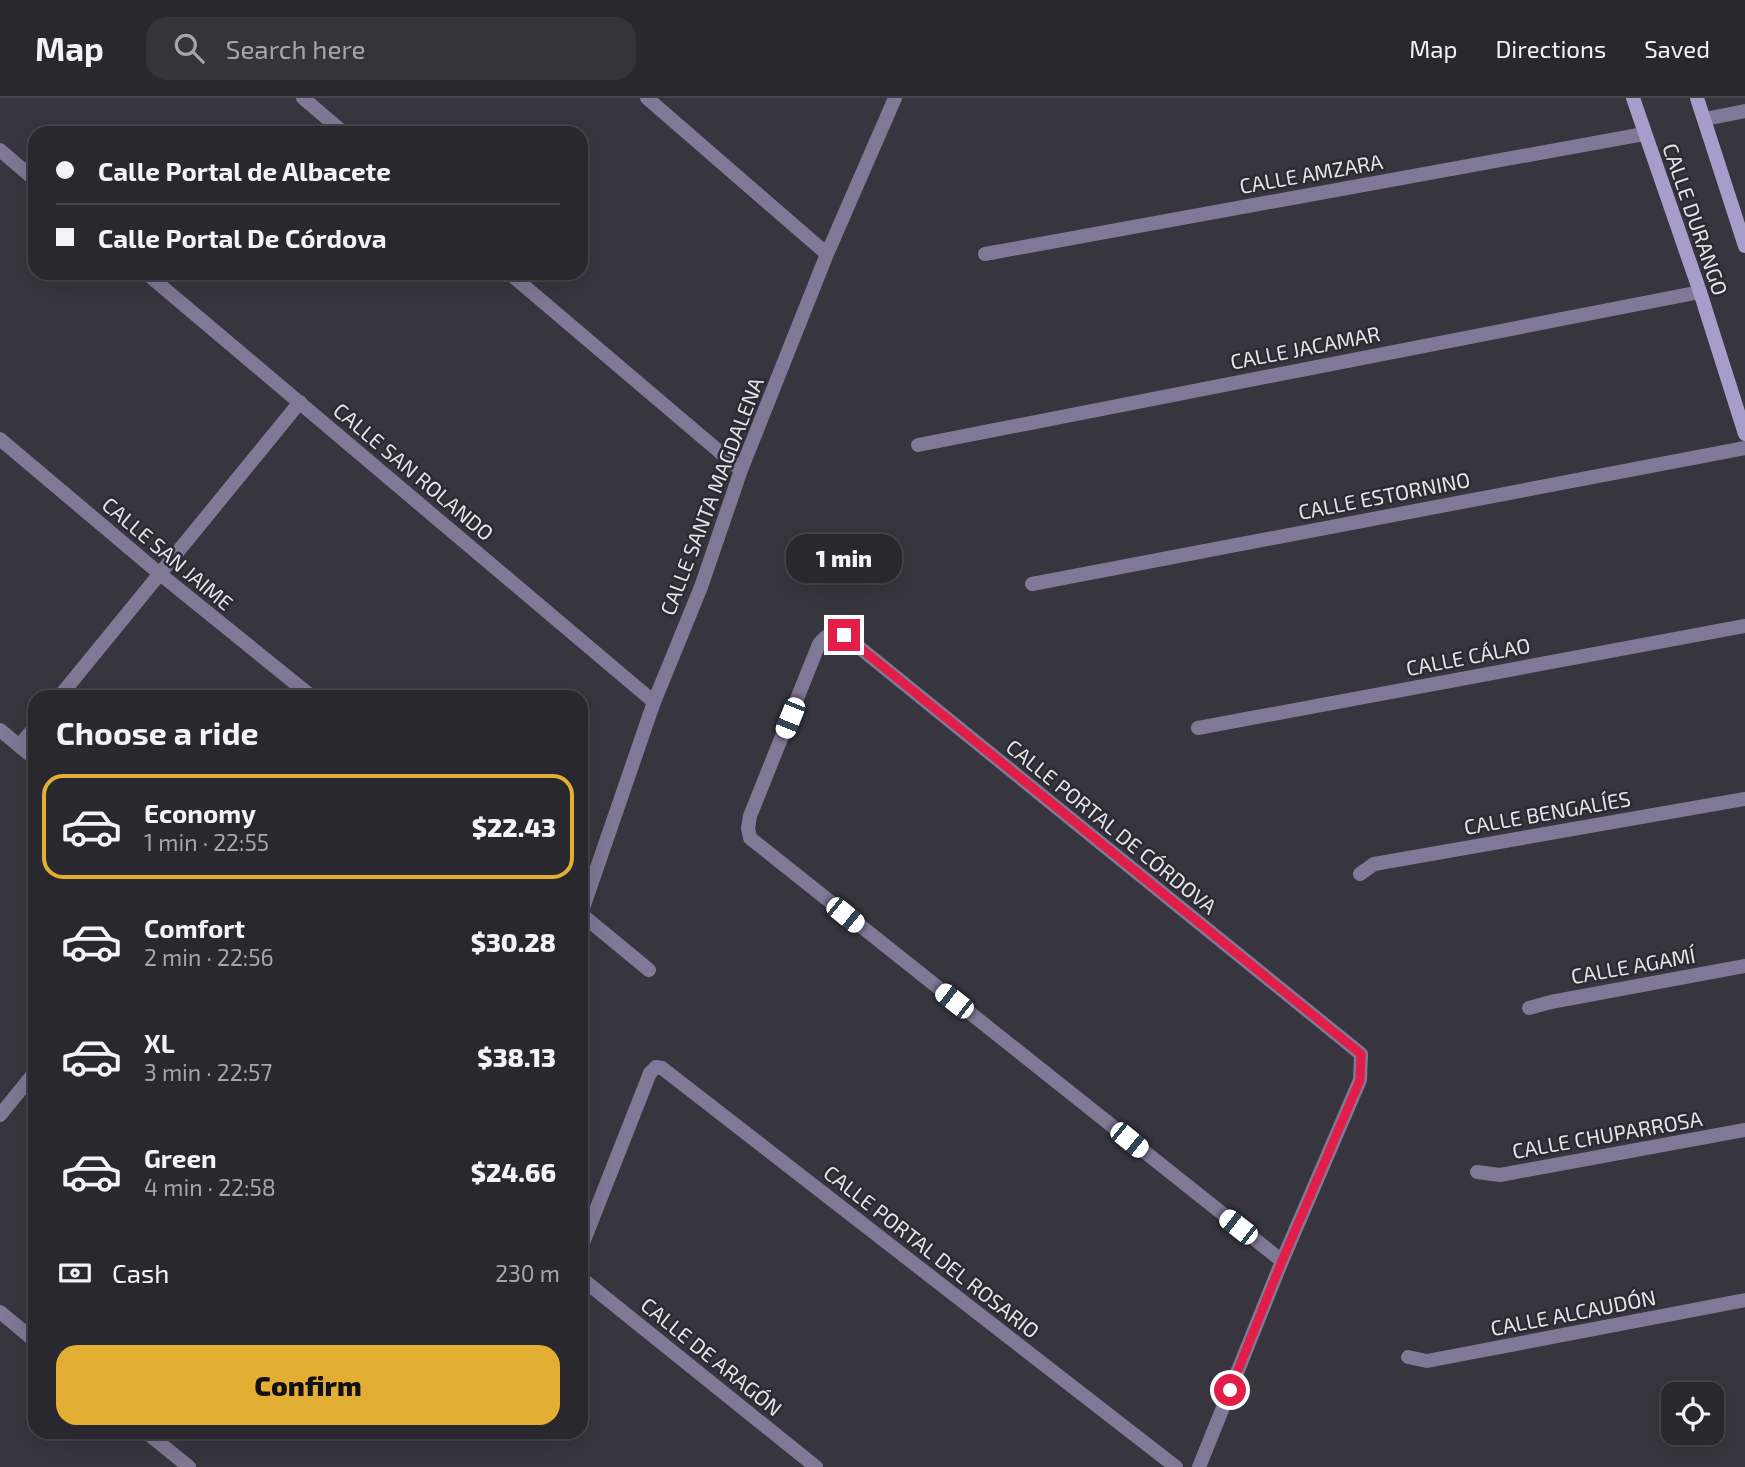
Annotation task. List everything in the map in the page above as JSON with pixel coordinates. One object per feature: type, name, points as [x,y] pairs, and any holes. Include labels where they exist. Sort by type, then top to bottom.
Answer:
[{"type":"main road","name":"CALLE DURANGO","points":[[1633,98],[1700,292],[1745,434]]},
{"type":"main road","name":"CALLE DURANGO","points":[[1697,98],[1745,246]]},
{"type":"street","points":[[303,98],[336,126]]},
{"type":"street","points":[[647,98],[827,254]]},
{"type":"street","name":"CALLE SANTA MAGDALENA","points":[[588,893],[653,702],[701,586],[741,470],[827,254],[895,98]]},
{"type":"street","points":[[1705,119],[1745,111]]},
{"type":"street","name":"CALLE AMZARA","points":[[985,254],[1644,134]]},
{"type":"street","points":[[0,150],[28,174]]},
{"type":"street","name":"CALLE SAN ROLANDO","points":[[154,280],[653,702]]},
{"type":"street","points":[[517,280],[741,470]]},
{"type":"street","name":"CALLE JACAMAR","points":[[918,445],[1700,292]]},
{"type":"street","points":[[65,690],[300,402]]},
{"type":"street","name":"CALLE SAN JAIME","points":[[0,439],[304,690]]},
{"type":"street","name":"CALLE ESTORNINO","points":[[1032,583],[1745,448]]},
{"type":"street","name":"CALLE CÁLAO","points":[[1198,728],[1745,625]]},
{"type":"street","name":"CALLE PORTAL DE CÓRDOVA","points":[[835,632],[844,635],[1361,1054],[1360,1080],[1282,1261],[750,838],[750,816],[814,656],[826,636],[835,632]]},
{"type":"street","points":[[0,730],[28,753]]},
{"type":"street","points":[[19,746],[28,735]]},
{"type":"street","name":"CALLE BENGALÍES","points":[[1360,874],[1374,864],[1745,799]]},
{"type":"street","points":[[588,920],[649,970]]},
{"type":"street","name":"CALLE AGAMÍ","points":[[1529,1008],[1745,966]]},
{"type":"street","name":"CALLE PORTAL DEL ROSARIO","points":[[588,1230],[649,1073],[656,1067],[662,1068],[1176,1467]]},
{"type":"street","points":[[0,1115],[28,1081]]},
{"type":"street","name":"CALLE CHUPARROSA","points":[[1477,1172],[1500,1175],[1745,1130]]},
{"type":"street","points":[[1199,1467],[1282,1261]]},
{"type":"street","name":"CALLE DE ARAGÓN","points":[[588,1284],[816,1467]]},
{"type":"street","name":"CALLE ALCAUDÓN","points":[[1408,1357],[1427,1361],[1745,1300]]},
{"type":"street","points":[[0,1312],[28,1335]]},
{"type":"street","points":[[155,1439],[189,1467]]},
{"type":"route","points":[[844,635],[1361,1054],[1360,1080],[1230,1390]]}]
